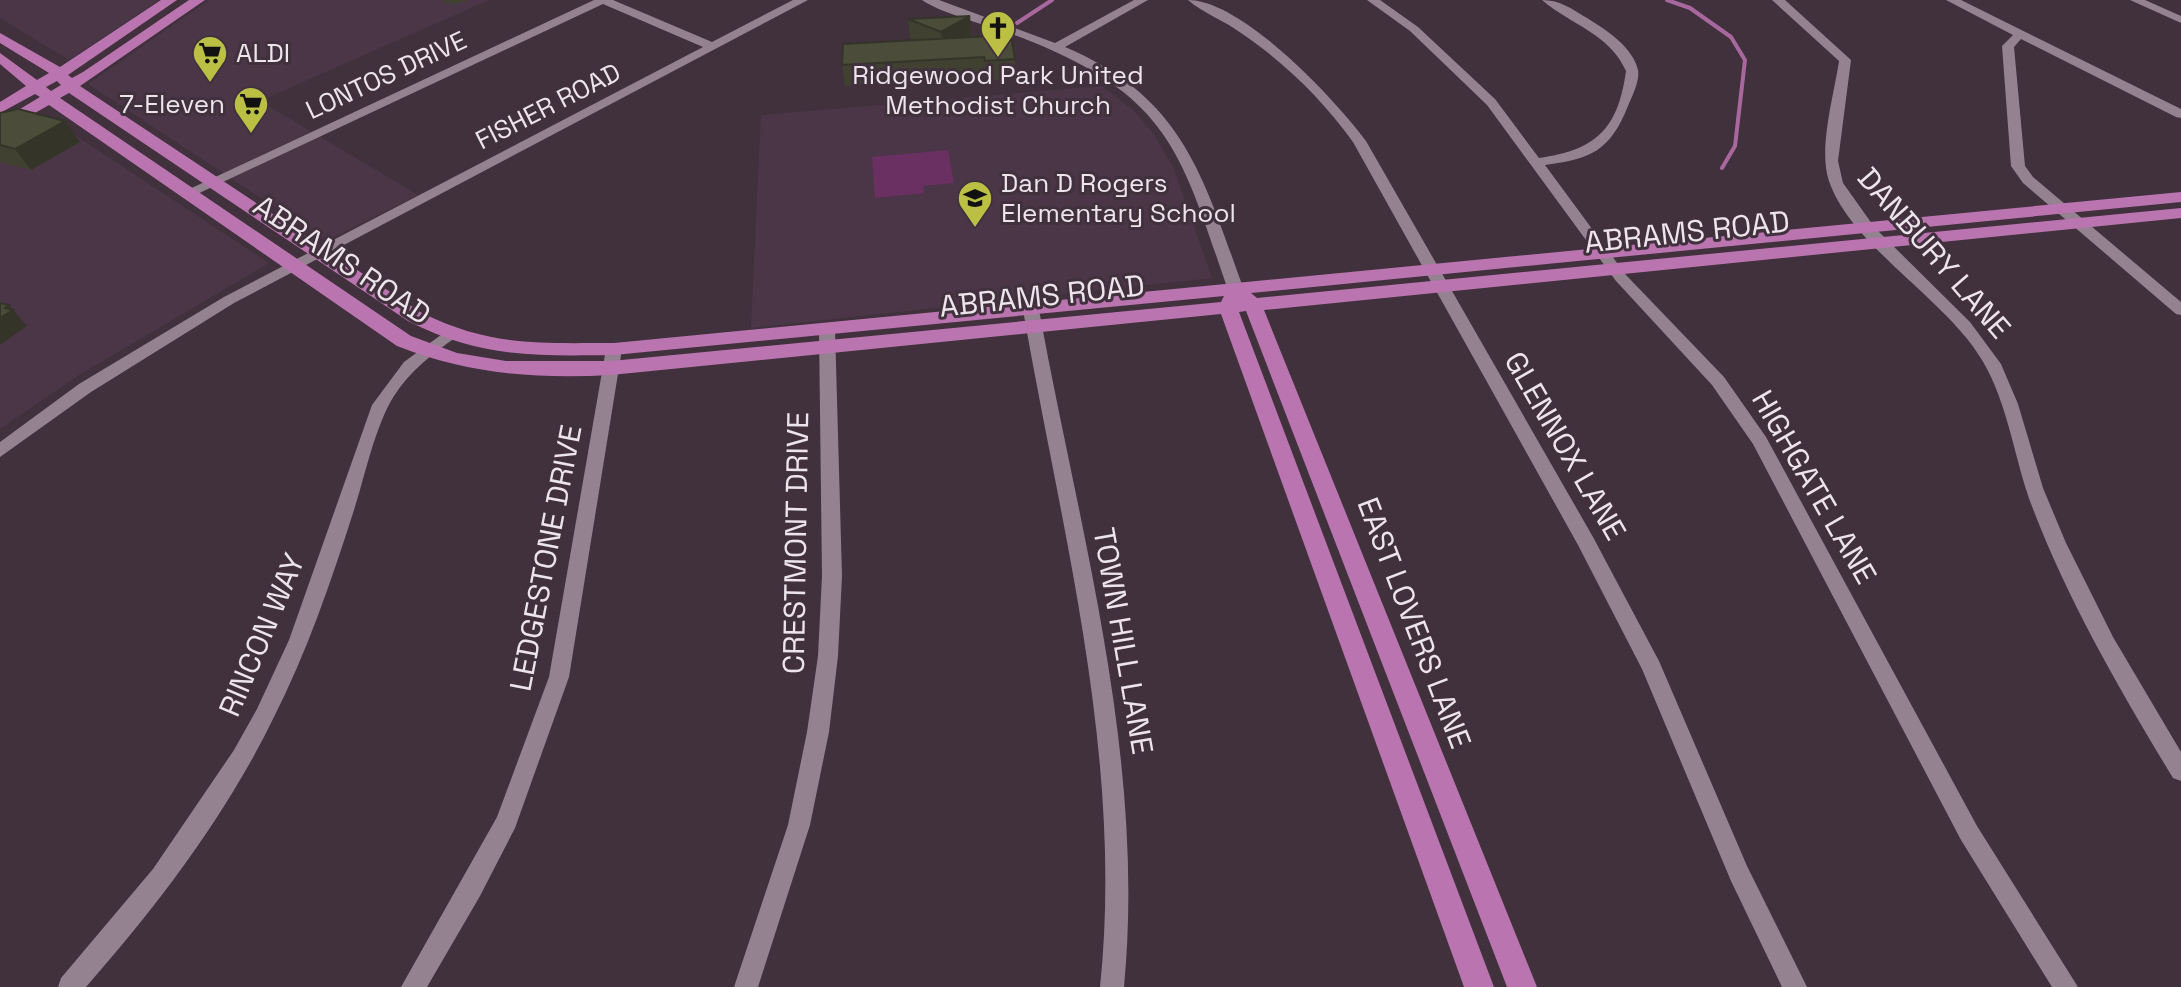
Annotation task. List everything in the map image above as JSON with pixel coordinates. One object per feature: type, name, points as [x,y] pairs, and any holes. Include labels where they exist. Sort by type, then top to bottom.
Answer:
[{"type":"main road","points":[[0,128],[44,92],[58,75],[170,0]]},
{"type":"main road","points":[[0,108],[71,86],[198,0]]},
{"type":"main road","name":"ABRAMS ROAD","points":[[0,37],[316,254],[415,317],[449,334],[525,350],[613,359]]},
{"type":"main road","name":"ABRAMS ROAD","points":[[0,57],[44,92],[404,341],[473,365],[510,369],[1239,301],[1609,262],[1884,243],[2181,213]]},
{"type":"main road","name":"ABRAMS ROAD","points":[[1609,262],[1869,228],[2181,197]]},
{"type":"main road","name":"EAST LOVERS LANE","points":[[1239,301],[1386,640],[1522,987]]},
{"type":"main road","name":"EAST LOVERS LANE","points":[[1239,301],[1353,646],[1479,987]]},
{"type":"main road","points":[[510,369],[525,350]]},
{"type":"main road","points":[[1353,646],[1386,640]]},
{"type":"street","points":[[603,0],[713,47]]},
{"type":"street","name":"LONTOS DRIVE","points":[[188,193],[603,0]]},
{"type":"street","name":"FISHER ROAD","points":[[0,451],[130,360],[294,265],[802,0]]},
{"type":"street","name":"EAST LOVERS LANE","points":[[928,0],[1056,47],[1132,92],[1171,134],[1188,160],[1239,301]]},
{"type":"street","points":[[1056,47],[1142,0]]},
{"type":"street","name":"GLENNOX LANE","points":[[1194,0],[1268,44],[1327,98],[1359,141],[1586,542],[1652,667],[1739,873],[1795,987]]},
{"type":"street","name":"HIGHGATE LANE","points":[[1373,0],[1414,29],[1467,77],[1538,162],[1609,262],[1718,381],[1760,441],[1969,833],[2066,987]]},
{"type":"street","points":[[1538,162],[1586,153],[1604,143],[1612,134],[1632,71],[1629,61],[1614,43],[1548,0]]},
{"type":"street","name":"DANBURY LANE","points":[[1778,0],[1845,60],[1831,177],[1839,193],[1869,228],[1967,327],[2001,376],[2028,472],[2078,590],[2102,639],[2181,771]]},
{"type":"street","points":[[1952,0],[2181,114]]},
{"type":"street","points":[[2136,0],[2181,20]]},
{"type":"street","points":[[2020,34],[2008,46],[2018,166],[2028,180],[2181,310]]},
{"type":"street","name":"TOWN HILL LANE","points":[[1032,318],[1110,723],[1118,794],[1120,885],[1112,987]]},
{"type":"street","name":"RINCON WAY","points":[[70,987],[173,858],[257,728],[302,631],[380,405],[392,382],[425,350],[449,334]]},
{"type":"street","name":"CRESTMONT DRIVE","points":[[746,987],[799,825],[818,732],[828,656],[832,576],[827,338]]},
{"type":"street","name":"LEDGESTONE DRIVE","points":[[413,987],[472,888],[507,821],[559,677],[613,359]]},
{"type":"shaded area","points":[[0,0],[159,0],[69,60],[0,18]]},
{"type":"shaded area","points":[[209,0],[489,0],[260,101],[418,195],[326,241],[88,84]]},
{"type":"shaded area","name":"Dan D Rogers Elementary School","points":[[1102,86],[1133,110],[1153,133],[1174,169],[1212,278],[751,328],[761,115]]},
{"type":"shaded area","points":[[43,114],[269,263],[79,375],[0,429],[0,139]]},
{"type":"shaded area","points":[[948,150],[954,183],[923,186],[924,193],[875,198],[872,157]]},
{"type":"building","points":[[970,16],[941,32],[908,19]]},
{"type":"building","points":[[1011,35],[1015,59],[985,61],[984,57],[842,65],[843,44]]},
{"type":"building","points":[[18,109],[65,121],[15,149],[0,145],[0,113]]},
{"type":"building","points":[[0,303],[9,305],[5,308],[13,310],[0,318]]},
{"type":"waterway","points":[[1017,23],[1052,0]]},
{"type":"waterway","points":[[1667,0],[1690,8],[1731,37],[1745,60],[1735,146],[1722,168]]},
{"type":"place","name":"Ridgewood Park United Methodist Church","points":[[998,59]]},
{"type":"place","name":"ALDI","points":[[210,84]]},
{"type":"place","name":"7-Eleven","points":[[251,135]]},
{"type":"place","name":"Dan D Rogers Elementary School","points":[[975,229]]}]
